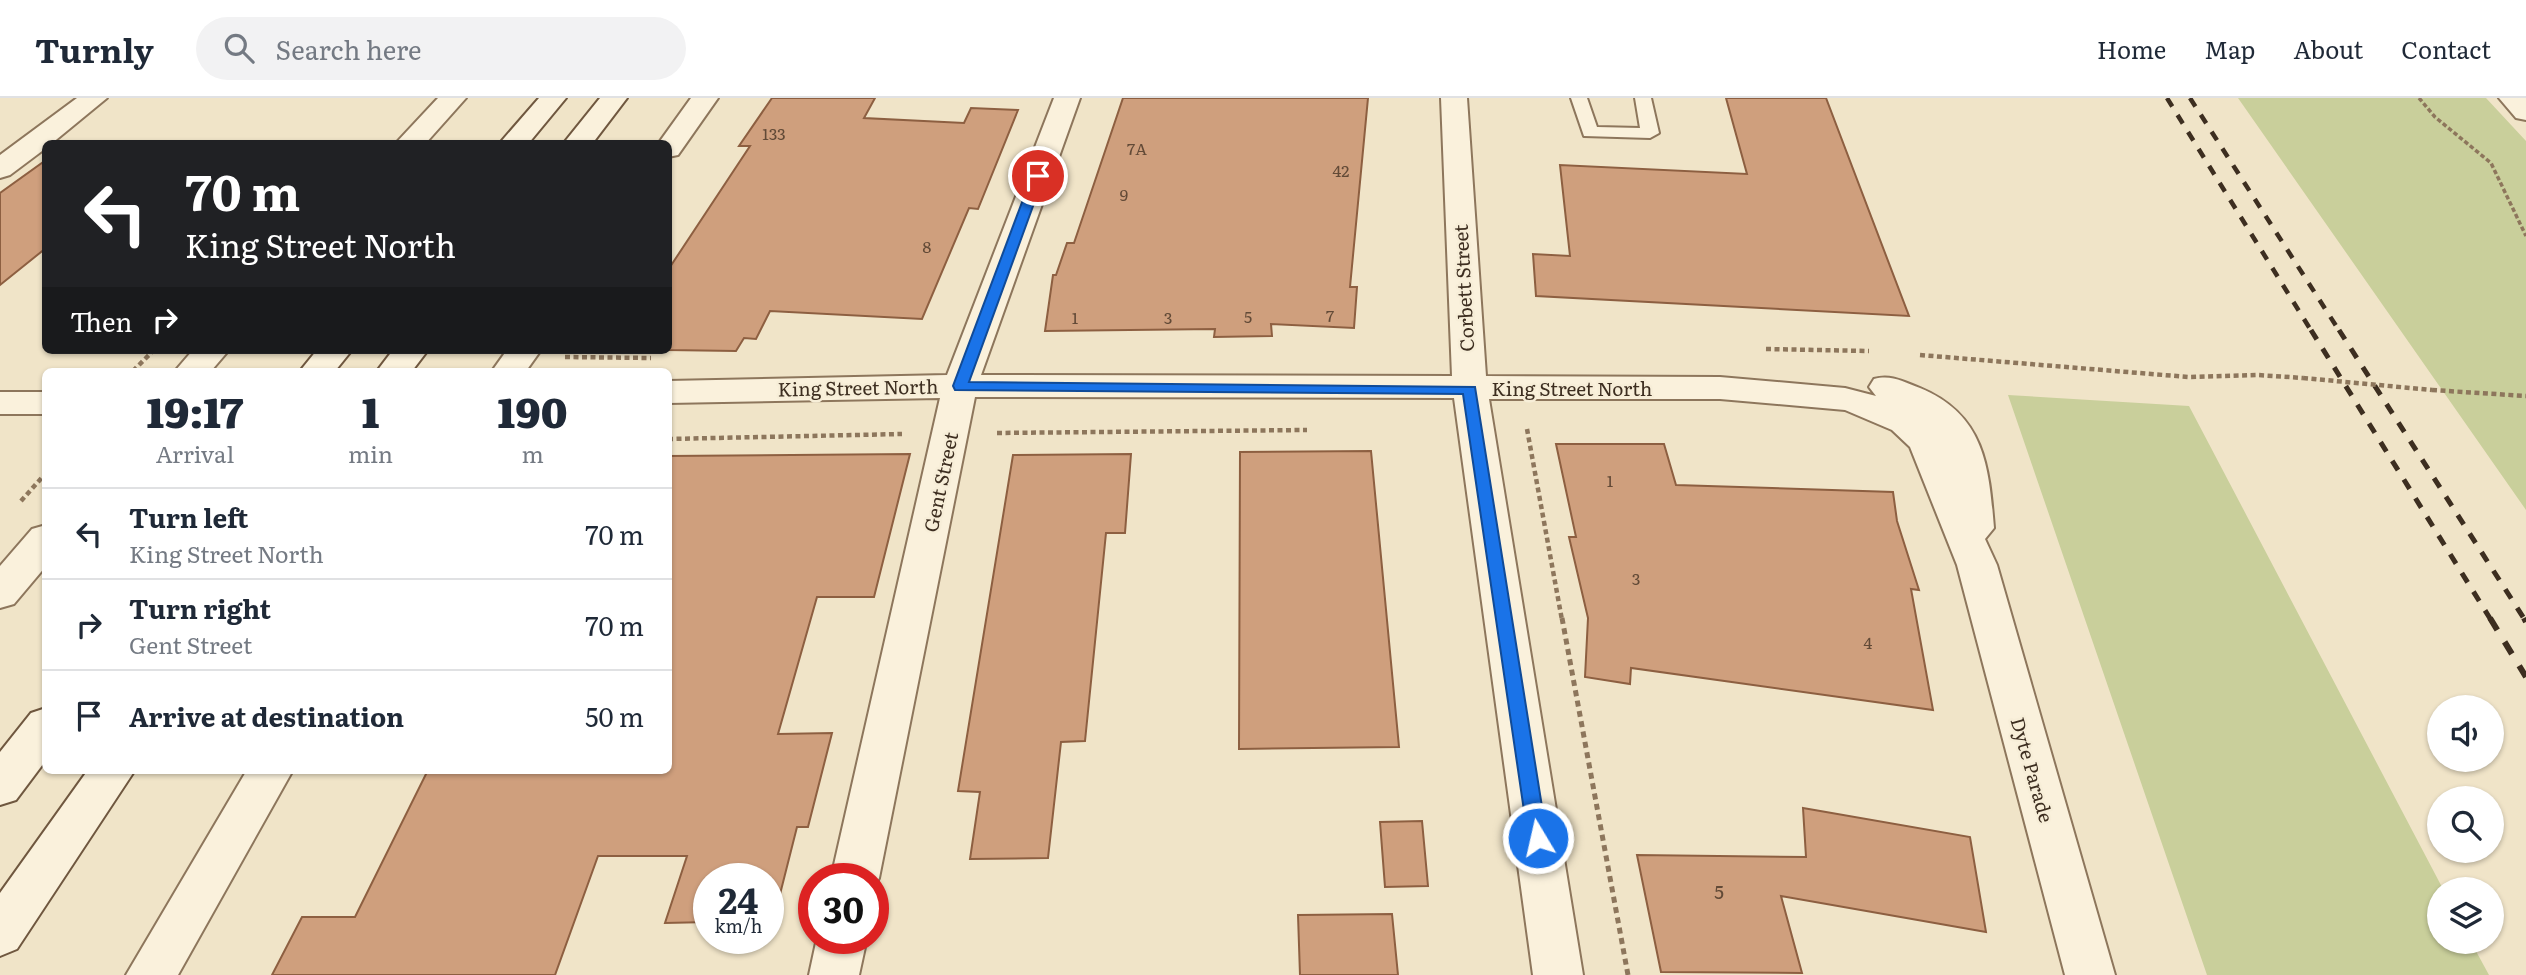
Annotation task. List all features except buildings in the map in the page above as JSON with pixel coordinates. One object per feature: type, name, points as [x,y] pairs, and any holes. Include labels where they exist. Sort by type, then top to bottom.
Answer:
[{"type":"street","points":[[0,169],[94,98]]},
{"type":"street","points":[[413,140],[453,98]]},
{"type":"street","points":[[516,140],[553,98]]},
{"type":"street","points":[[580,140],[614,98]]},
{"type":"street","points":[[672,143],[705,98]]},
{"type":"street","name":"Gent Street","points":[[858,863],[960,386],[1067,98]]},
{"type":"street","name":"Corbett Street","points":[[1454,98],[1469,390],[1558,975]]},
{"type":"street","points":[[2512,98],[2526,112]]},
{"type":"street","points":[[194,368],[208,354]]},
{"type":"street","points":[[320,368],[332,354]]},
{"type":"street","points":[[396,368],[408,354]]},
{"type":"street","name":"King Street North","points":[[672,392],[960,386],[1469,390],[1720,388],[1845,399],[1916,413]]},
{"type":"street","points":[[0,403],[42,403]]},
{"type":"street","name":"Dyte Parade","points":[[1916,413],[1941,415],[1960,437],[1969,458],[1977,565],[2090,975]]},
{"type":"street","points":[[0,593],[42,544]]},
{"type":"street","points":[[0,786],[42,731]]},
{"type":"street","points":[[0,933],[110,774]]},
{"type":"street","points":[[151,975],[269,774]]},
{"type":"street","points":[[834,975],[839,954]]},
{"type":"lane","points":[[1579,98],[1590,132],[1650,133],[1643,98]]},
{"type":"path","points":[[2419,98],[2441,124],[2490,161],[2516,223],[2526,236]]},
{"type":"path","points":[[136,368],[150,354]]},
{"type":"path","points":[[2258,375],[2526,396]]},
{"type":"path","points":[[1520,390],[1628,975]]},
{"type":"path","points":[[992,433],[1310,430]]},
{"type":"path","points":[[672,439],[903,434]]},
{"type":"green space","points":[[2238,98],[2486,98],[2526,141],[2526,510]]},
{"type":"green space","points":[[2008,395],[2189,406],[2437,877],[2427,877],[2427,954],[2478,954],[2489,975],[2207,975]]},
{"type":"railway","points":[[2167,98],[2312,332]]},
{"type":"railway","points":[[2190,98],[2340,332]]},
{"type":"railway","points":[[2311,330],[2491,620]]},
{"type":"railway","points":[[2339,330],[2525,620]]},
{"type":"railway","points":[[2490,618],[2526,677]]},
{"type":"route","points":[[1038,176],[960,386],[1469,390],[1538,838]]}]
